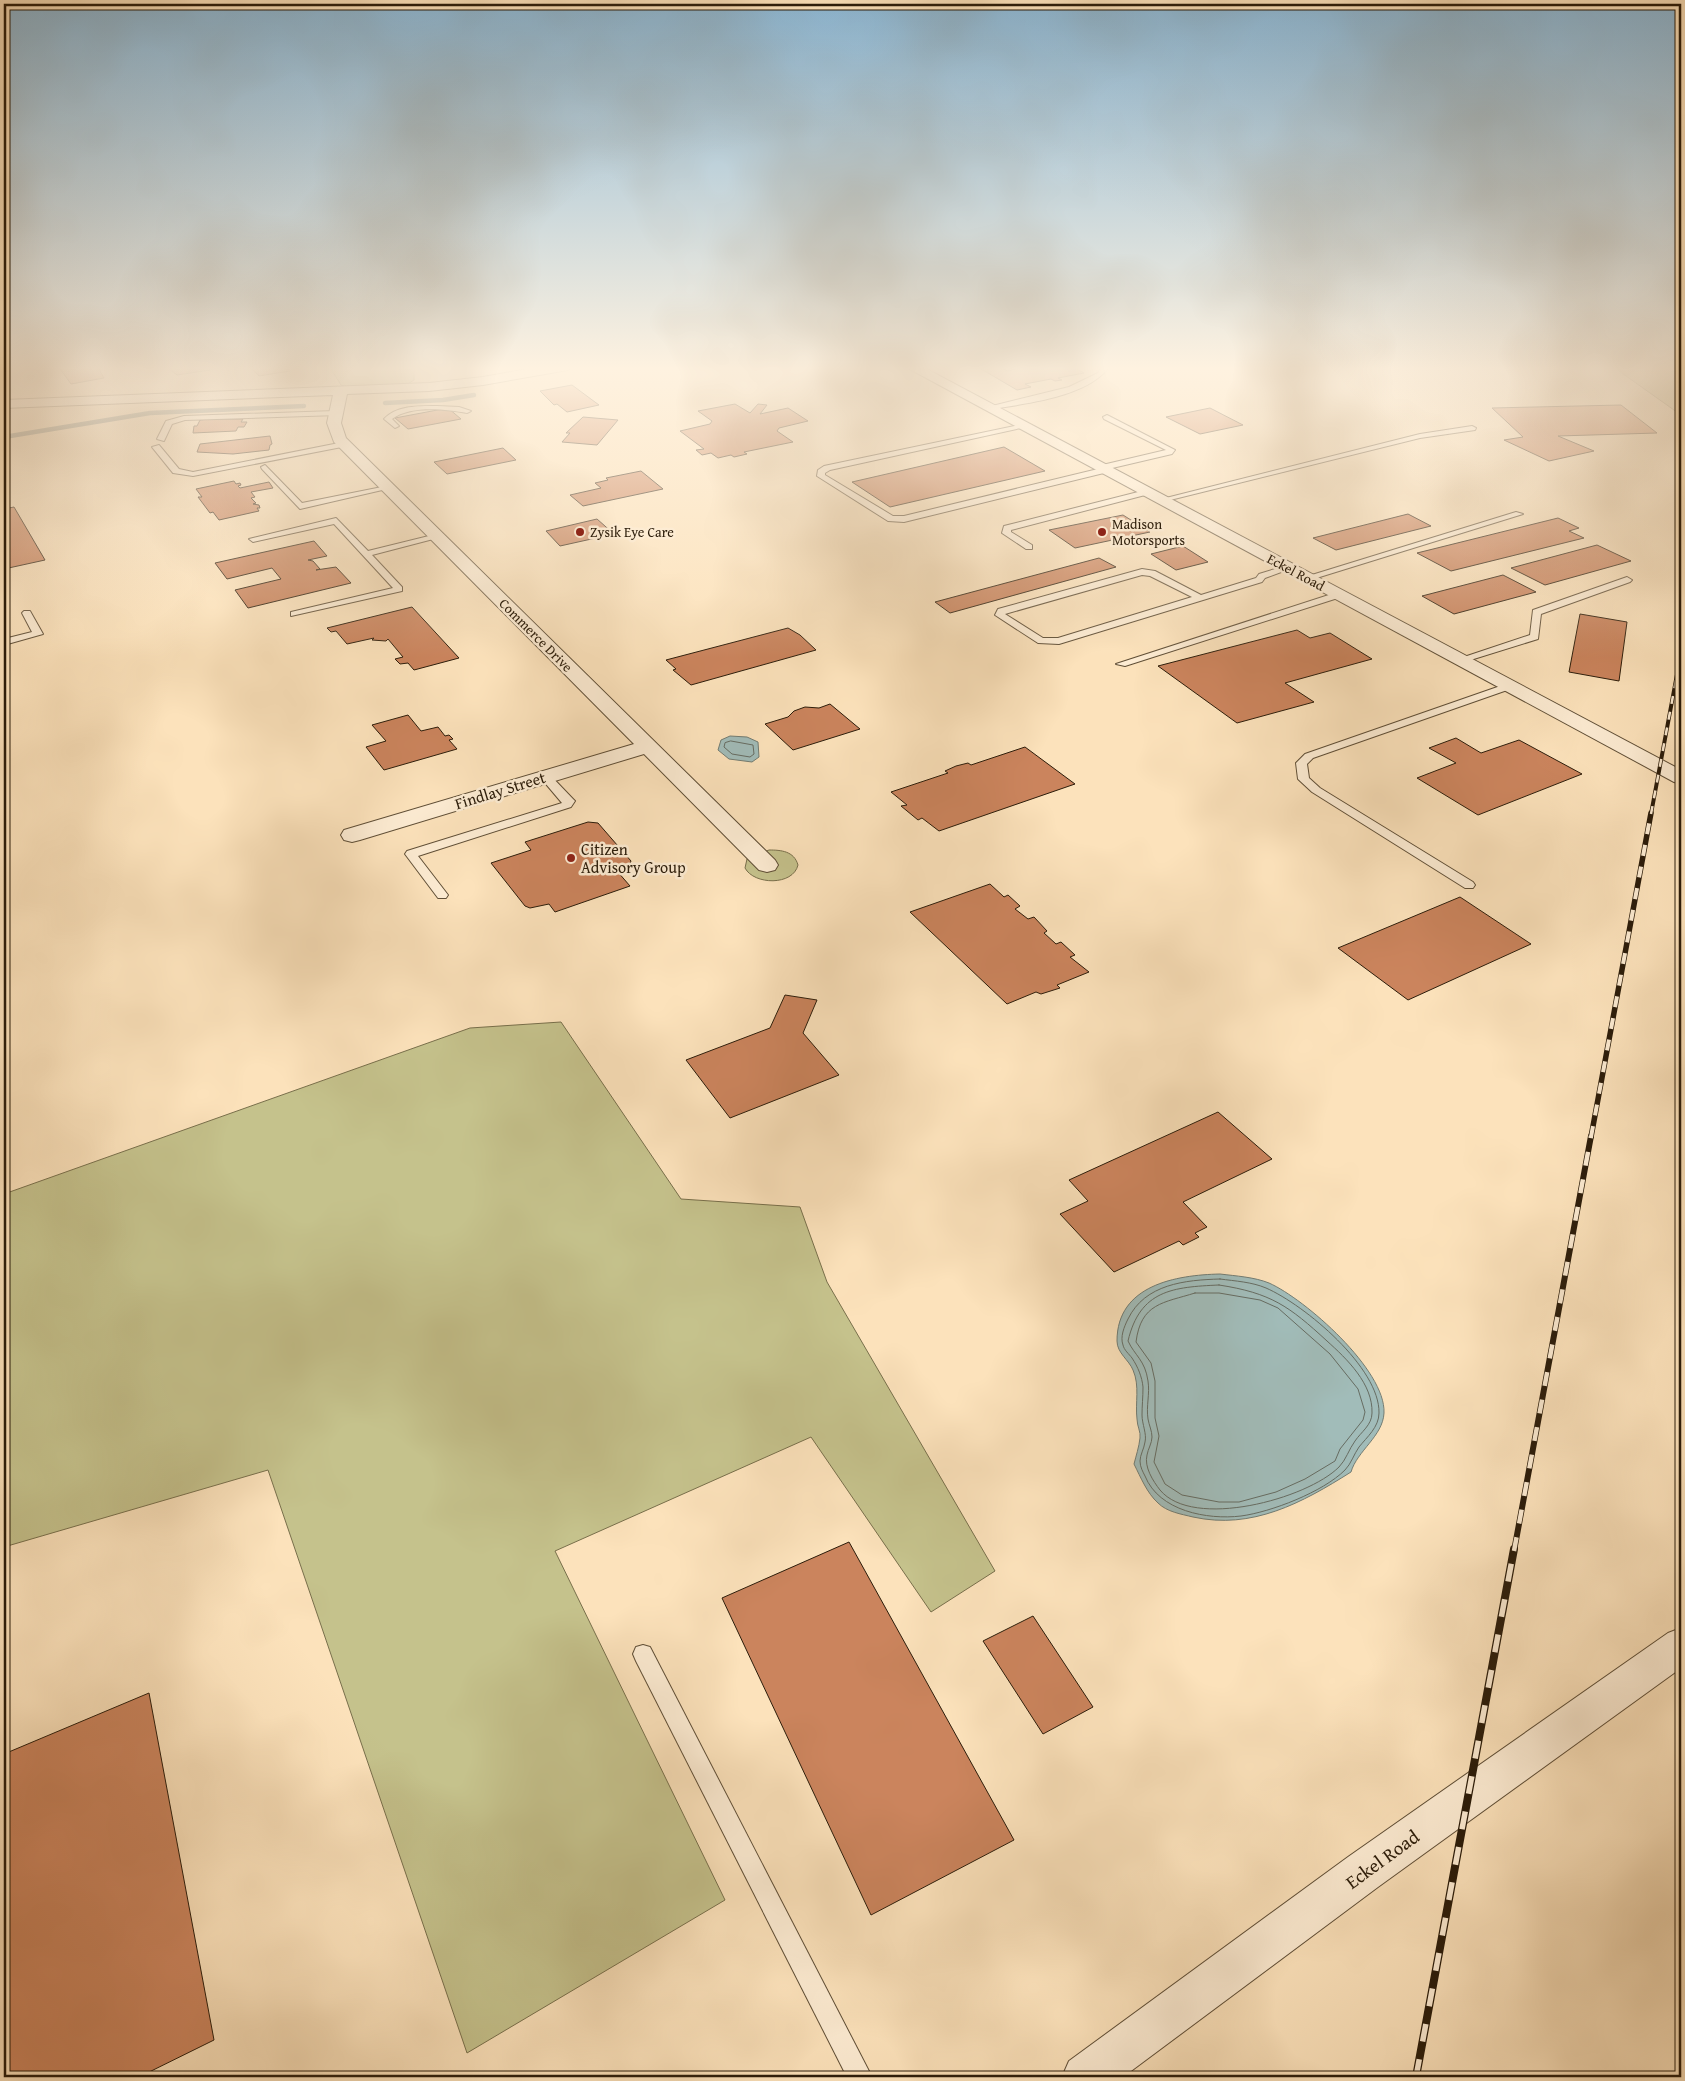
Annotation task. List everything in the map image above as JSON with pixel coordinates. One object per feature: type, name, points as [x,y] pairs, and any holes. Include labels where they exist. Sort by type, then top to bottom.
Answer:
[{"type":"street","name":"Commerce Drive","points":[[363,463],[767,865]]},
{"type":"street","name":"Eckel Road","points":[[1092,463],[1681,778]]},
{"type":"street","name":"Findlay Street","points":[[352,835],[648,746]]},
{"type":"street","name":"Eckel Road","points":[[1085,2077],[1395,1849],[1681,1646]]},
{"type":"lane","points":[[171,463],[176,471],[193,474],[248,463]]},
{"type":"lane","points":[[850,463],[827,468],[821,472],[821,476],[891,519],[904,519],[1126,463]]},
{"type":"lane","points":[[1162,500],[1311,463]]},
{"type":"lane","points":[[265,467],[300,506],[387,488]]},
{"type":"lane","points":[[1029,548],[1006,533],[1007,528],[1146,492]]},
{"type":"lane","points":[[1307,578],[1518,514]]},
{"type":"lane","points":[[253,539],[336,521],[399,589],[294,614]]},
{"type":"lane","points":[[366,554],[437,537]]},
{"type":"lane","points":[[1200,598],[1152,573],[1142,572],[1000,611],[1000,615],[1041,641],[1059,641],[1200,598],[1259,580],[1262,576],[1288,568]]},
{"type":"lane","points":[[1460,660],[1535,636],[1536,612],[1627,580]]},
{"type":"lane","points":[[1121,664],[1338,595]]},
{"type":"lane","points":[[4,642],[38,634],[27,613]]},
{"type":"lane","points":[[1469,885],[1316,790],[1304,778],[1301,763],[1309,756],[1372,732],[1509,686]]},
{"type":"lane","points":[[442,895],[411,854],[567,805],[569,802],[546,776]]},
{"type":"lane","points":[[643,1654],[860,2077]]},
{"type":"shaded area","points":[[769,850],[790,854],[798,865],[795,872],[789,877],[773,881],[756,878],[750,874],[745,868],[747,859]]},
{"type":"shaded area","points":[[561,1022],[681,1199],[800,1207],[827,1282],[995,1571],[931,1612],[811,1437],[555,1551],[725,1900],[467,2053],[268,1470],[4,1547],[4,1194],[470,1028]]},
{"type":"water","points":[[730,736],[747,737],[758,742],[759,757],[752,762],[729,759],[718,750],[721,740]]},
{"type":"water","points":[[1220,1274],[1251,1278],[1269,1283],[1284,1291],[1322,1320],[1358,1357],[1372,1377],[1381,1396],[1384,1413],[1379,1429],[1354,1464],[1351,1472],[1314,1494],[1276,1511],[1236,1520],[1215,1520],[1174,1512],[1162,1506],[1147,1490],[1134,1464],[1140,1436],[1137,1422],[1135,1376],[1131,1366],[1121,1353],[1117,1341],[1120,1322],[1127,1307],[1138,1295],[1168,1281],[1185,1277]]},
{"type":"building","points":[[435,463],[501,463],[447,474]]},
{"type":"building","points":[[934,463],[1032,463],[1045,471],[890,507],[852,482]]},
{"type":"building","points":[[641,471],[663,489],[583,506],[570,495],[601,488],[595,483],[608,480],[606,478]]},
{"type":"building","points":[[234,481],[236,484],[240,483],[241,485],[238,486],[240,488],[269,482],[273,488],[251,492],[255,497],[251,498],[256,503],[253,504],[259,505],[260,508],[257,508],[259,511],[219,520],[213,512],[210,513],[198,497],[202,497],[196,489]]},
{"type":"building","points":[[14,507],[45,560],[4,569],[4,509]]},
{"type":"building","points":[[1408,514],[1431,526],[1336,550],[1313,538]]},
{"type":"building","points":[[1123,515],[1150,532],[1075,548],[1049,530]]},
{"type":"building","points":[[1558,518],[1579,528],[1569,531],[1584,538],[1451,571],[1417,553]]},
{"type":"building","name":"Zysik Eye Care","points":[[597,519],[614,534],[560,546],[546,531]]},
{"type":"building","points":[[314,541],[327,556],[308,560],[313,561],[320,569],[316,570],[336,567],[351,583],[248,608],[235,590],[281,579],[272,568],[227,579],[215,563]]},
{"type":"building","points":[[1597,545],[1631,561],[1545,585],[1511,568]]},
{"type":"building","points":[[1183,546],[1208,562],[1176,570],[1151,554]]},
{"type":"building","points":[[1099,558],[1116,567],[950,613],[935,602]]},
{"type":"building","points":[[1503,575],[1536,592],[1454,614],[1422,596]]},
{"type":"building","points":[[412,607],[459,658],[414,670],[408,663],[400,664],[395,659],[403,657],[388,639],[386,641],[372,640],[374,638],[347,644],[336,631],[331,632],[327,628]]},
{"type":"building","points":[[1580,614],[1627,622],[1619,681],[1569,672]]},
{"type":"building","points":[[788,628],[800,635],[816,650],[691,685],[673,670],[676,669],[666,660]]},
{"type":"building","points":[[1297,630],[1310,638],[1330,633],[1372,659],[1285,683],[1314,702],[1237,723],[1158,666]]},
{"type":"building","points":[[830,704],[860,729],[793,750],[765,724],[788,717],[794,711],[805,707],[819,708]]},
{"type":"building","points":[[408,715],[421,731],[438,727],[445,736],[449,735],[453,739],[449,740],[457,749],[384,770],[366,747],[386,741],[372,725]]},
{"type":"building","points":[[1456,738],[1481,753],[1519,740],[1582,774],[1478,815],[1417,778],[1456,763],[1429,748]]},
{"type":"building","points":[[1025,747],[1075,784],[939,831],[922,818],[918,820],[901,806],[907,805],[891,792],[948,773],[945,771],[956,766],[968,763],[971,765]]},
{"type":"building","points":[[588,822],[598,823],[631,861],[629,866],[617,871],[630,886],[555,912],[549,904],[530,908],[525,906],[491,863],[531,850],[525,842]]},
{"type":"building","points":[[990,884],[1004,897],[1008,895],[1020,906],[1015,909],[1028,919],[1034,917],[1047,931],[1044,933],[1056,944],[1061,942],[1075,955],[1070,957],[1089,972],[1057,985],[1060,988],[1041,994],[1036,992],[1007,1004],[910,912]]},
{"type":"building","points":[[1460,897],[1531,944],[1408,1000],[1338,948]]},
{"type":"building","points":[[785,995],[817,1000],[803,1033],[839,1075],[730,1118],[686,1060],[770,1028]]},
{"type":"building","points":[[1218,1112],[1272,1159],[1183,1202],[1207,1227],[1195,1233],[1199,1237],[1183,1245],[1179,1241],[1114,1272],[1060,1214],[1088,1201],[1069,1180]]},
{"type":"building","points":[[849,1542],[1014,1840],[871,1915],[722,1598]]},
{"type":"building","points":[[1033,1616],[1093,1707],[1043,1734],[983,1641]]},
{"type":"building","points":[[149,1693],[214,2040],[139,2077],[4,2077],[4,1754]]},
{"type":"railway","points":[[1651,814],[1681,653]]},
{"type":"railway","points":[[1591,1137],[1651,813]]},
{"type":"railway","points":[[1514,1551],[1591,1136]]},
{"type":"railway","points":[[1416,2077],[1514,1549]]},
{"type":"place","name":"Zysik Eye Care","points":[[580,532]]},
{"type":"place","name":"Madison Motorsports","points":[[1102,532]]},
{"type":"place","name":"Citizen Advisory Group","points":[[571,858]]}]
